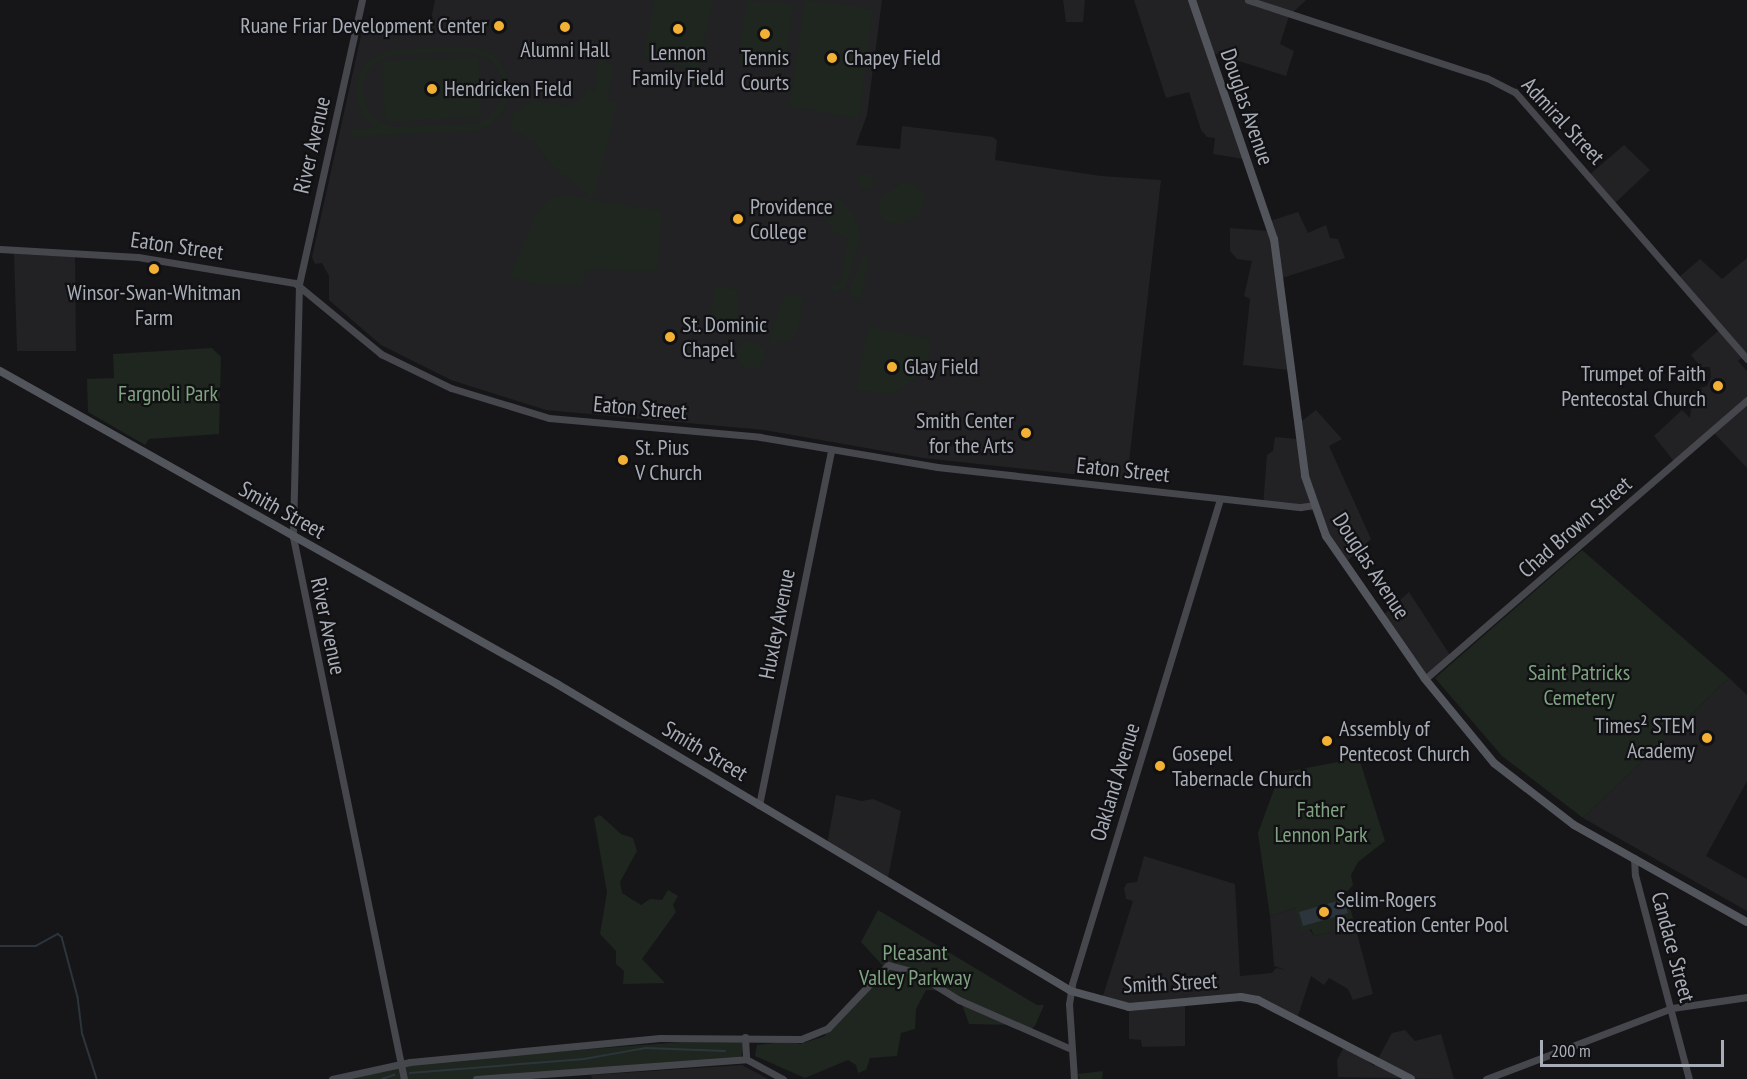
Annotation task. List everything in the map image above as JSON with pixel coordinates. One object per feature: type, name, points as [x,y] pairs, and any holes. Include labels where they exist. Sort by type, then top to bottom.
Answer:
[{"type":"main road","name":"Douglas Avenue","points":[[1194,3],[1274,239],[1305,476],[1313,505],[1333,547],[1425,679],[1494,763],[1574,825],[1747,922]]},
{"type":"main road","name":"Smith Street","points":[[0,371],[551,681],[1071,991],[1129,1007],[1240,997],[1258,1000],[1411,1079]]},
{"type":"street","name":"River Avenue","points":[[362,0],[299,285],[292,537],[404,1079]]},
{"type":"street","name":"Admiral Street","points":[[1248,0],[1487,78],[1515,92],[1747,359]]},
{"type":"street","name":"Eaton Street","points":[[0,249],[138,257],[299,285],[378,352],[444,385],[510,408],[549,418],[752,436],[938,467],[1220,499],[1313,505]]},
{"type":"street","name":"Chad Brown Street","points":[[1425,679],[1747,400]]},
{"type":"street","name":"Huxley Avenue","points":[[759,805],[831,450]]},
{"type":"street","name":"Oakland Avenue","points":[[1074,1079],[1071,1049],[1071,991],[1220,499]]},
{"type":"street","name":"Candace Street","points":[[1634,858],[1635,875],[1689,1079]]},
{"type":"street","points":[[332,1079],[400,1064],[660,1038],[801,1039],[820,1033],[888,965],[914,972],[959,1000],[1071,1049]]},
{"type":"street","points":[[1486,1079],[1672,1008],[1747,997]]},
{"type":"street","points":[[745,1037],[746,1059]]},
{"type":"street","points":[[476,1079],[746,1059],[783,1079]]},
{"type":"shaded area","name":"Providence College","points":[[435,0],[882,0],[867,115],[856,145],[900,149],[902,126],[993,137],[997,141],[995,160],[1101,176],[1161,180],[1127,480],[923,458],[764,430],[546,410],[451,380],[381,345],[329,300],[329,276],[322,263],[315,264],[312,257],[364,22],[428,34]]},
{"type":"shaded area","points":[[1063,0],[1085,0],[1083,22],[1066,22]]},
{"type":"shaded area","points":[[1134,0],[1306,0],[1289,16],[1280,44],[1294,51],[1286,76],[1210,52],[1244,159],[1213,154],[1215,138],[1207,137],[1201,130],[1189,92],[1166,98]]},
{"type":"shaded area","points":[[1624,145],[1650,170],[1614,204],[1588,176]]},
{"type":"shaded area","points":[[1298,212],[1308,233],[1326,225],[1330,238],[1338,239],[1345,258],[1279,279],[1289,370],[1243,365],[1250,299],[1244,296],[1252,261],[1237,259],[1230,251],[1230,228],[1269,231],[1267,222]]},
{"type":"shaded area","points":[[14,254],[75,257],[76,351],[17,351]]},
{"type":"shaded area","points":[[1747,258],[1747,353],[1738,361],[1747,371],[1747,468],[1714,433],[1676,464],[1654,436],[1682,410],[1690,418],[1693,390],[1707,386],[1711,377],[1710,367],[1701,367],[1691,355],[1718,331],[1677,279],[1700,259],[1722,279]]},
{"type":"shaded area","points":[[1316,410],[1342,439],[1329,446],[1371,539],[1346,562],[1315,511],[1263,506],[1267,455],[1273,451],[1275,437],[1297,439],[1298,424]]},
{"type":"shaded area","points":[[1409,592],[1452,658],[1425,681],[1382,616]]},
{"type":"shaded area","name":"Times² STEM Academy","points":[[1729,678],[1747,695],[1747,781],[1706,856],[1747,879],[1747,911],[1583,818]]},
{"type":"shaded area","points":[[836,795],[862,801],[873,799],[901,811],[887,883],[827,845]]},
{"type":"shaded area","points":[[1144,856],[1235,884],[1240,976],[1272,973],[1276,968],[1286,970],[1274,966],[1270,916],[1295,908],[1314,936],[1355,926],[1373,994],[1353,1000],[1348,989],[1329,978],[1324,985],[1311,976],[1297,1019],[1248,999],[1185,1005],[1185,1046],[1142,1047],[1141,1040],[1129,1039],[1129,1008],[1101,1002],[1133,901],[1126,899],[1124,888],[1127,883],[1137,882]]},
{"type":"shaded area","name":"Selim-Rogers Recreation Center Pool","points":[[1344,899],[1348,913],[1303,926],[1299,912]]},
{"type":"shaded area","points":[[1405,1030],[1415,1041],[1441,1034],[1454,1079],[1338,1077],[1337,1060],[1345,1045],[1374,1066],[1392,1033]]},
{"type":"shaded area","points":[[742,1065],[768,1079],[592,1079],[591,1075]]},
{"type":"green space","name":"Lennon Family Field","points":[[654,0],[713,0],[699,70],[643,58]]},
{"type":"green space","name":"Tennis Courts","points":[[746,0],[793,3],[784,71],[739,64]]},
{"type":"green space","name":"Chapey Field","points":[[805,0],[873,9],[859,118],[789,107]]},
{"type":"green space","points":[[474,47],[495,55],[510,79],[506,108],[491,124],[476,131],[352,137],[351,129],[377,128],[361,112],[356,93],[359,74],[371,59],[395,49]],"holes":[[[468,52],[490,59],[504,80],[503,99],[488,118],[471,124],[392,127],[375,119],[367,110],[362,86],[369,69],[379,61],[395,55]]]},
{"type":"green space","points":[[599,56],[614,66],[608,101],[618,102],[593,199],[551,165],[535,141],[510,128],[513,114],[526,104],[539,101],[568,106],[585,97],[586,90],[595,92]]},
{"type":"green space","name":"Hendricken Field","points":[[479,57],[481,117],[385,122],[382,61]]},
{"type":"green space","points":[[863,173],[869,173],[874,181],[872,187],[863,189],[858,184],[858,178]]},
{"type":"green space","points":[[912,183],[926,194],[919,216],[899,225],[884,221],[878,208],[884,195],[901,184]]},
{"type":"green space","points":[[564,195],[662,211],[657,271],[585,270],[582,285],[545,286],[509,277],[537,212],[549,200]]},
{"type":"green space","points":[[836,196],[854,215],[861,234],[845,289],[834,293],[830,286],[840,284],[848,238],[832,231],[826,221],[836,209]]},
{"type":"green space","points":[[864,254],[869,256],[861,302],[848,293]]},
{"type":"green space","points":[[715,285],[737,290],[737,329],[709,326]]},
{"type":"green space","points":[[785,294],[803,297],[799,327],[792,340],[776,342],[771,348],[770,335]]},
{"type":"green space","name":"Glay Field","points":[[868,326],[931,339],[930,356],[919,377],[892,394],[856,390]]},
{"type":"green space","points":[[751,341],[761,345],[765,355],[761,365],[751,369],[741,365],[737,355],[741,345]]},
{"type":"green space","name":"Fargnoli Park","points":[[212,348],[221,357],[219,434],[149,439],[145,445],[88,412],[87,379],[114,378],[113,354]]},
{"type":"green space","name":"Saint Patricks Cemetery","points":[[1582,550],[1729,678],[1583,818],[1502,756],[1435,678]]},
{"type":"green space","name":"Father Lennon Park","points":[[1359,758],[1385,841],[1358,862],[1351,875],[1353,885],[1346,893],[1355,926],[1314,936],[1311,929],[1300,932],[1295,908],[1270,916],[1258,833],[1280,773]]},
{"type":"green space","points":[[600,815],[621,834],[633,838],[637,851],[620,882],[622,893],[641,905],[650,899],[662,900],[668,890],[678,896],[673,905],[676,912],[642,959],[665,983],[623,984],[624,971],[616,964],[616,951],[600,934],[607,892],[594,818]]},
{"type":"green space","name":"Pleasant Valley Parkway","points":[[878,910],[1037,1005],[1044,1005],[1035,1026],[1029,1031],[1017,1025],[969,1024],[961,1002],[944,991],[926,990],[916,1009],[915,1029],[901,1033],[897,1056],[870,1058],[866,1070],[858,1073],[856,1065],[848,1060],[805,1078],[755,1056],[757,1045],[789,1041],[800,1044],[825,1036],[826,1030],[885,968],[861,942]]},
{"type":"green space","points":[[745,1037],[741,1059],[493,1079],[330,1079],[400,1064]]},
{"type":"green space","points":[[1103,1071],[1102,1079],[1080,1079],[1078,1074]]},
{"type":"waterway","points":[[0,946],[36,946],[58,934],[62,937],[78,997],[83,1035],[97,1079]]},
{"type":"waterway","points":[[410,1073],[584,1059],[646,1048],[725,1051]]},
{"type":"waterway","points":[[382,1079],[394,1075]]},
{"type":"place","name":"Ruane Friar Development Center","points":[[499,26]]},
{"type":"place","name":"Alumni Hall","points":[[565,27]]},
{"type":"place","name":"Lennon Family Field","points":[[678,29]]},
{"type":"place","name":"Tennis Courts","points":[[765,34]]},
{"type":"place","name":"Chapey Field","points":[[832,58]]},
{"type":"place","name":"Hendricken Field","points":[[432,89]]},
{"type":"place","name":"Providence College","points":[[738,219]]},
{"type":"place","name":"Winsor-Swan-Whitman Farm","points":[[154,269]]},
{"type":"place","name":"St. Dominic Chapel","points":[[670,337]]},
{"type":"place","name":"Glay Field","points":[[892,367]]},
{"type":"place","name":"Trumpet of Faith Pentecostal Church","points":[[1718,386]]},
{"type":"place","name":"Smith Center for the Arts","points":[[1026,433]]},
{"type":"place","name":"St. Pius V Church","points":[[623,460]]},
{"type":"place","name":"Times² STEM Academy","points":[[1707,738]]},
{"type":"place","name":"Assembly of Pentecost Church","points":[[1327,741]]},
{"type":"place","name":"Gosepel Tabernacle Church","points":[[1160,766]]},
{"type":"place","name":"Selim-Rogers Recreation Center Pool","points":[[1324,912]]}]
